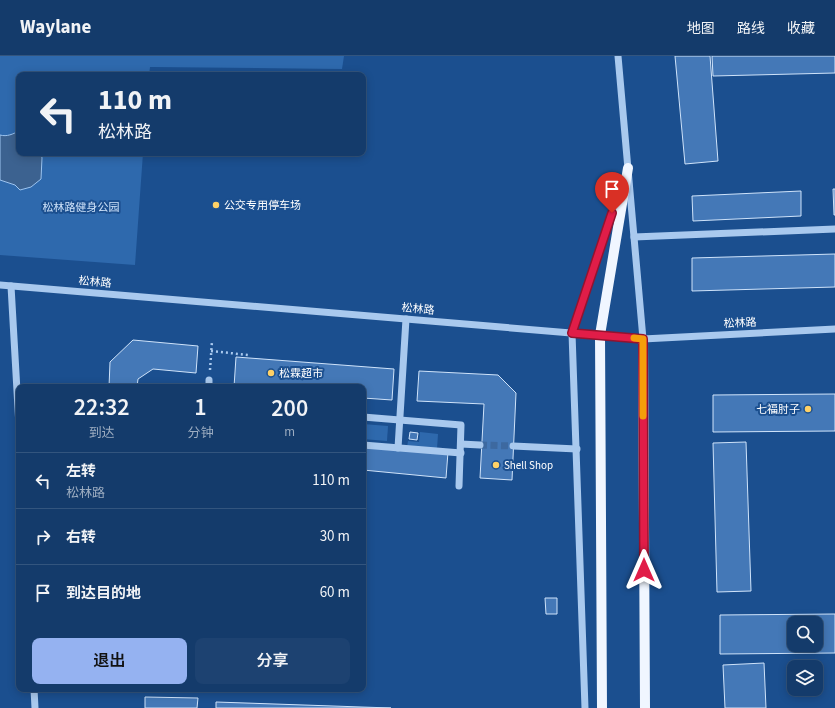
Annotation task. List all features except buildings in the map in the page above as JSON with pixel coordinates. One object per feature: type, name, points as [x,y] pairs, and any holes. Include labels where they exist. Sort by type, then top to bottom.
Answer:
[{"type":"main road","points":[[602,708],[600,335],[628,168]]},
{"type":"main road","points":[[643,339],[645,708]]},
{"type":"street","points":[[618,56],[643,339]]},
{"type":"street","points":[[585,708],[572,333],[628,168]]},
{"type":"street","points":[[634,237],[835,229]]},
{"type":"street","name":"松林路","points":[[0,285],[643,339],[835,329]]},
{"type":"street","points":[[11,286],[17,384]]},
{"type":"street","points":[[398,448],[406,319]]},
{"type":"street","points":[[366,417],[461,426],[459,486]]},
{"type":"street","points":[[461,444],[480,445]]},
{"type":"street","points":[[366,445],[460,453]]},
{"type":"street","points":[[513,446],[576,449]]},
{"type":"street","points":[[34,692],[35,708]]},
{"type":"path","points":[[209,384],[212,341]]},
{"type":"path","points":[[212,351],[248,356]]},
{"type":"green space","name":"松林路健身公园","points":[[0,56],[344,56],[342,69],[150,67],[149,72],[16,72],[16,156],[143,156],[135,265],[0,255]]},
{"type":"green space","points":[[366,424],[388,426],[387,441],[366,439]]},
{"type":"green space","points":[[420,432],[438,434],[437,449],[407,447],[408,441],[419,442]]},
{"type":"shaded area","points":[[16,132],[16,156],[42,156],[42,158],[41,179],[31,187],[20,190],[15,185],[0,180],[0,135],[3,136]]},
{"type":"tunnel","points":[[480,445],[513,446]]},
{"type":"slow traffic","points":[[634,338],[643,339],[643,416]]},
{"type":"place","name":"公交专用停车场","points":[[216,205]]},
{"type":"place","name":"松霖超市","points":[[271,373]]},
{"type":"place","name":"七福肘子","points":[[808,409]]},
{"type":"place","name":"Shell Shop","points":[[496,465]]},
{"type":"route","points":[[612,213],[572,333],[643,339],[644,570]]}]
